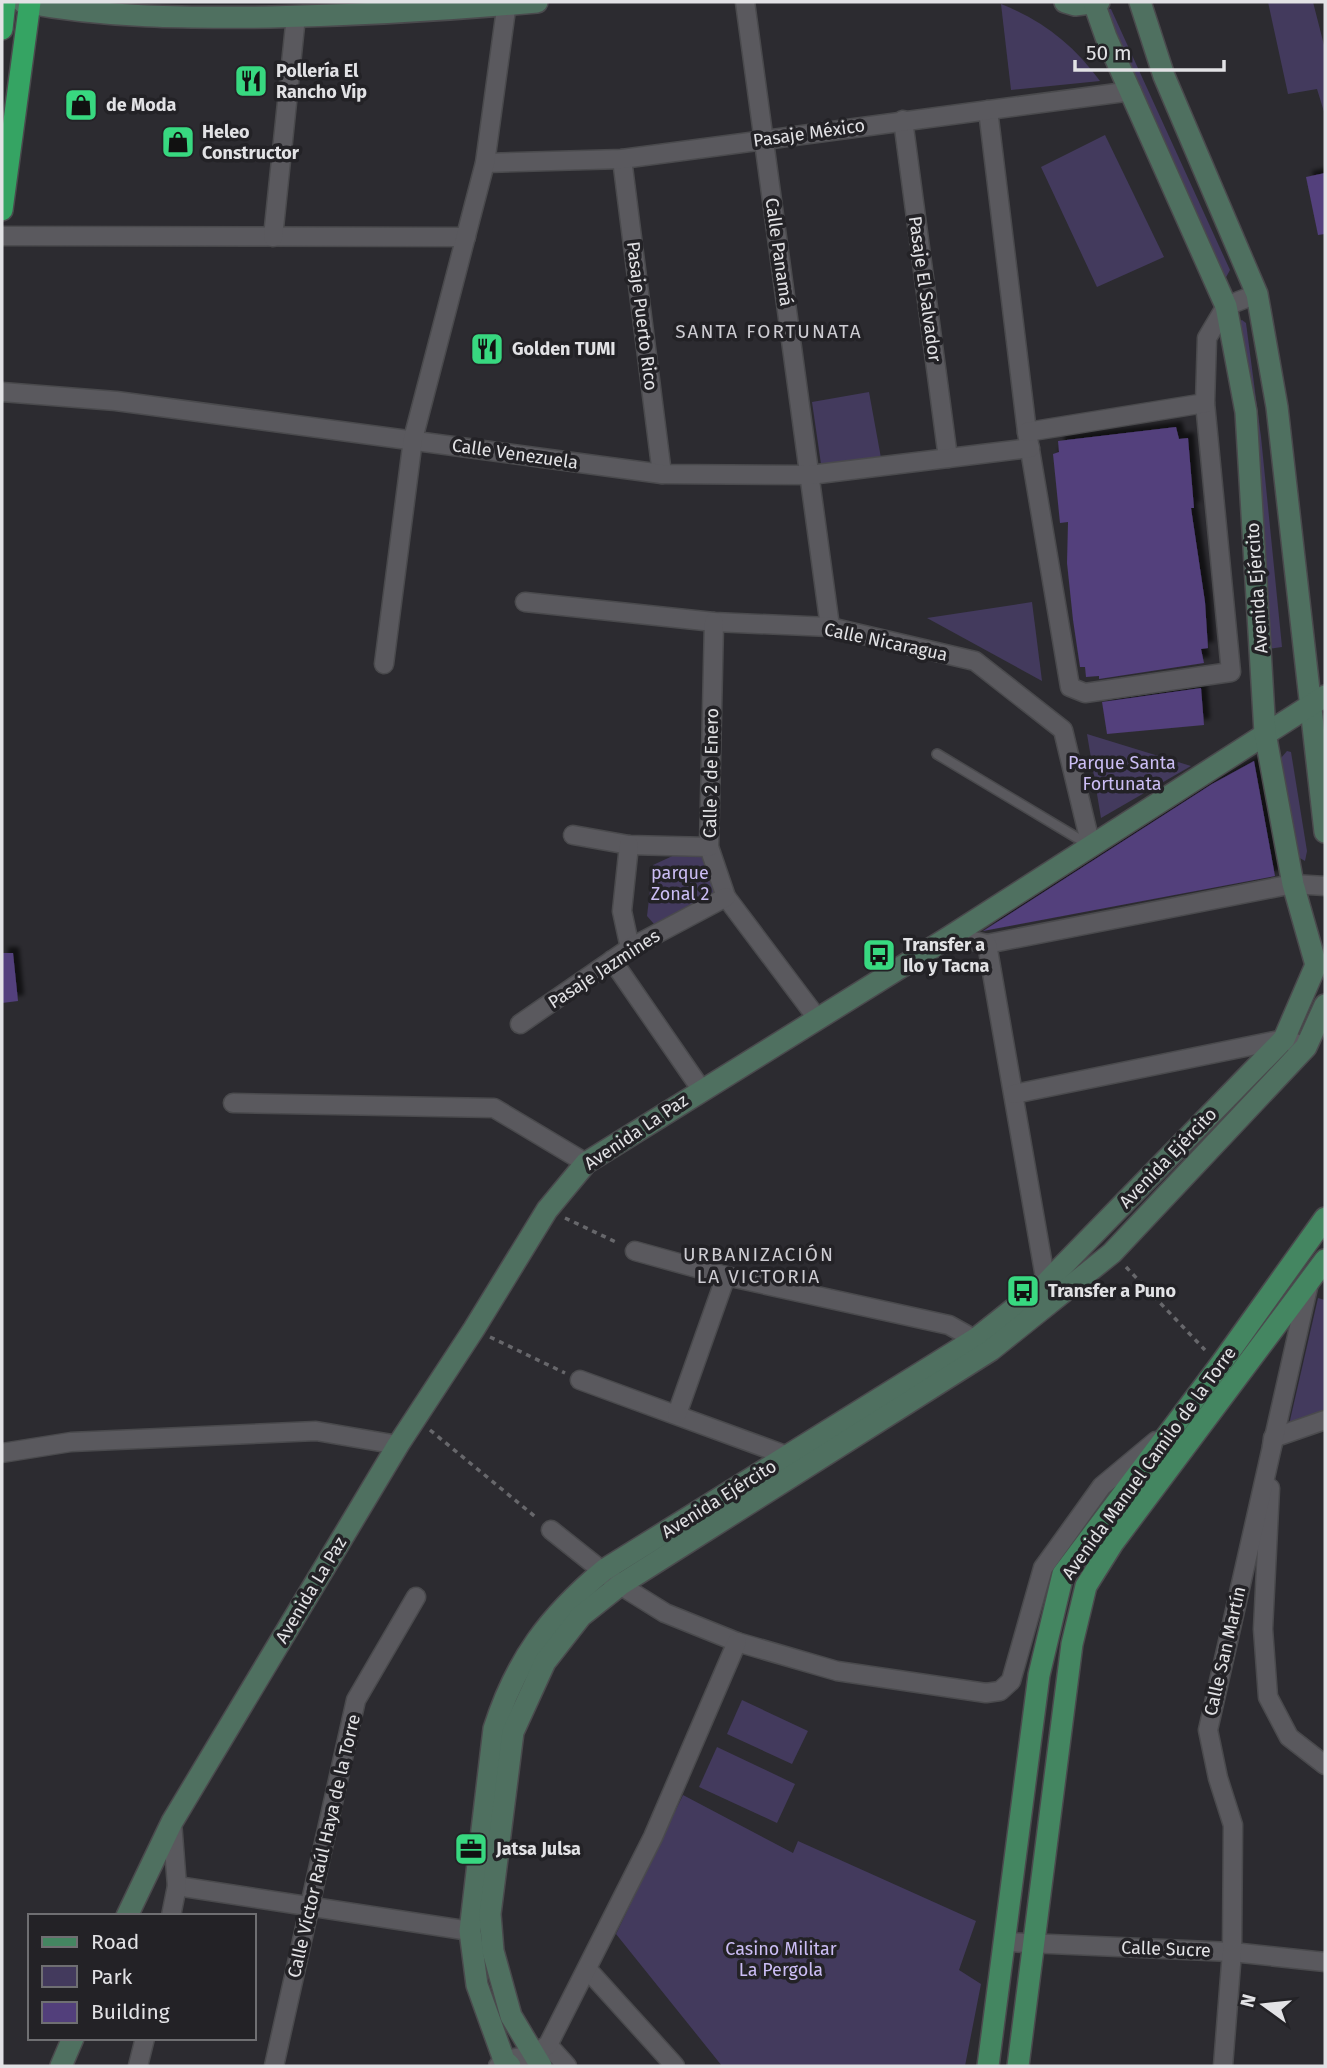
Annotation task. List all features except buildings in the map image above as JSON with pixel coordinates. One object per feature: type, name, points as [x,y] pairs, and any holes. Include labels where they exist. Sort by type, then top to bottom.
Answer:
[{"type":"highway","points":[[2,29],[5,2]]},
{"type":"highway","points":[[2,210],[27,2]]},
{"type":"main road","points":[[27,2],[108,16],[296,16],[537,2]]},
{"type":"main road","points":[[1065,2],[1097,3]]},
{"type":"main road","name":"Avenida Ejército","points":[[1140,2],[1164,76],[1257,294],[1277,407],[1317,701],[1325,832]]},
{"type":"main road","name":"Avenida Ejército","points":[[984,1344],[1284,1039],[1320,964],[1293,884],[1265,733],[1246,412],[1226,306],[1106,37],[1097,3]]},
{"type":"main road","name":"Avenida La Paz","points":[[128,1914],[172,1822],[398,1445],[547,1210],[586,1163],[701,1089],[951,936],[1317,701]]},
{"type":"main road","name":"Avenida Ejército","points":[[504,2064],[477,1985],[470,1931],[503,1731],[545,1662],[580,1616],[612,1577],[984,1344],[1112,1253],[1306,1046],[1325,1005]]},
{"type":"main road","name":"Avenida Manuel Camilo de la Torre","points":[[988,2066],[1007,1942],[1039,1675],[1063,1574],[1220,1365],[1325,1218]]},
{"type":"main road","name":"Avenida Manuel Camilo de la Torre","points":[[1018,2066],[1072,1644],[1086,1586],[1113,1543],[1317,1284],[1325,1260]]},
{"type":"main road","name":"Avenida Ejército","points":[[503,1731],[490,1914],[493,1951],[511,2016],[541,2055]]},
{"type":"main road","points":[[61,2066],[72,2040]]},
{"type":"street","name":"Calle Panamá","points":[[746,2],[830,627]]},
{"type":"street","points":[[384,664],[413,439],[485,163],[507,3]]},
{"type":"street","points":[[274,237],[296,16]]},
{"type":"street","name":"Pasaje México","points":[[485,163],[622,159],[1132,91]]},
{"type":"street","points":[[988,110],[1029,440],[1070,687],[1085,693],[1231,671],[1205,403],[1207,338],[1226,306],[1257,294]]},
{"type":"street","name":"Pasaje El Salvador","points":[[903,120],[948,458]]},
{"type":"street","name":"Pasaje Puerto Rico","points":[[622,159],[662,474]]},
{"type":"street","points":[[2,236],[466,237]]},
{"type":"street","name":"Calle Venezuela","points":[[2,392],[116,401],[662,474],[810,475],[948,458],[1205,403]]},
{"type":"street","name":"Calle Nicaragua","points":[[525,602],[714,621],[830,627],[975,661],[1063,730],[1091,846]]},
{"type":"street","name":"Calle 2 de Enero","points":[[714,621],[709,847],[726,897],[817,1018]]},
{"type":"street","points":[[573,835],[629,845],[709,847]]},
{"type":"street","points":[[629,845],[622,911],[630,948]]},
{"type":"street","points":[[951,936],[987,944],[1293,884],[1325,886]]},
{"type":"street","name":"Pasaje Jazmines","points":[[520,1024],[630,948],[726,897]]},
{"type":"street","points":[[987,944],[1046,1283]]},
{"type":"street","points":[[612,960],[701,1089]]},
{"type":"street","points":[[1014,1094],[1284,1039],[1306,1046]]},
{"type":"street","points":[[233,1103],[494,1108],[586,1163]]},
{"type":"street","points":[[635,1251],[726,1276],[949,1325],[984,1344]]},
{"type":"street","points":[[1289,1269],[1317,1284]]},
{"type":"street","points":[[677,1414],[726,1276]]},
{"type":"street","name":"Calle San Martín","points":[[1223,2066],[1232,1952],[1233,1825],[1218,1778],[1208,1730],[1273,1438],[1317,1284]]},
{"type":"street","points":[[580,1380],[677,1414],[795,1463]]},
{"type":"street","points":[[1325,1420],[1273,1438],[1263,1629],[1268,1697],[1289,1737],[1325,1765]]},
{"type":"street","points":[[551,1530],[665,1613],[737,1642],[837,1671],[986,1693],[1000,1691],[1011,1681],[1043,1568],[1102,1486],[1169,1430]]},
{"type":"street","points":[[2,1453],[71,1442],[316,1431],[398,1445]]},
{"type":"street","name":"Calle Víctor Raúl Haya de la Torre","points":[[274,2066],[356,1700],[416,1597]]},
{"type":"street","points":[[541,2055],[588,1970],[653,1837],[737,1642]]},
{"type":"street","points":[[171,1914],[177,1886],[172,1822]]},
{"type":"street","points":[[177,1886],[470,1931]]},
{"type":"street","name":"Calle Sucre","points":[[1007,1942],[1232,1952],[1325,1962]]},
{"type":"street","points":[[588,1970],[675,2066]]},
{"type":"street","points":[[138,2066],[144,2040]]},
{"type":"street","points":[[504,2064],[541,2055],[566,2066]]},
{"type":"lane","points":[[937,754],[1091,846]]},
{"type":"path","points":[[547,1210],[635,1251]]},
{"type":"path","points":[[1112,1253],[1220,1365]]},
{"type":"path","points":[[474,1329],[580,1380]]},
{"type":"path","points":[[416,1417],[448,1447],[551,1530]]},
{"type":"green space","points":[[1268,2],[1313,2],[1325,49],[1325,115],[1317,89],[1288,94]]},
{"type":"green space","points":[[1001,4],[1016,10],[1056,35],[1079,56],[1100,81],[1011,90]]},
{"type":"green space","points":[[1111,9],[1230,270],[1224,281],[1103,10]]},
{"type":"green space","points":[[1105,135],[1164,257],[1097,287],[1041,167]]},
{"type":"green space","points":[[1242,320],[1246,323],[1261,437],[1282,647],[1269,649],[1237,322]]},
{"type":"green space","points":[[869,392],[881,458],[821,464],[812,402]]},
{"type":"green space","points":[[1032,602],[1042,681],[927,618]]},
{"type":"green space","name":"Parque Santa Fortunata","points":[[1087,734],[1191,766],[1101,818]]},
{"type":"green space","points":[[1287,751],[1291,752],[1307,851],[1305,861],[1298,857],[1281,758]]},
{"type":"green space","name":"parque Zonal 2","points":[[679,853],[709,855],[721,888],[661,932],[647,916],[653,865]]},
{"type":"green space","points":[[1318,1298],[1325,1300],[1325,1416],[1288,1429]]},
{"type":"green space","points":[[742,1700],[808,1731],[792,1764],[727,1734]]},
{"type":"green space","points":[[717,1747],[795,1784],[777,1823],[699,1787]]},
{"type":"green space","name":"Casino Militar La Pergola","points":[[683,1795],[793,1853],[798,1841],[976,1921],[959,1970],[981,1984],[965,2066],[722,2066],[616,1934]]},
{"type":"place","name":"Pollería El Rancho Vip","points":[[251,81]]},
{"type":"place","name":"de Moda","points":[[81,105]]},
{"type":"place","name":"Heleo Constructor","points":[[178,142]]},
{"type":"place","name":"Golden TUMI","points":[[487,349]]},
{"type":"place","name":"Transfer a Ilo y Tacna","points":[[879,955]]},
{"type":"place","name":"Transfer a Puno","points":[[1023,1291]]},
{"type":"place","name":"Jatsa Julsa","points":[[471,1849]]},
{"type":"district","name":"SANTA FORTUNATA","points":[[769,331]]},
{"type":"district","name":"URBANIZACIÓN LA VICTORIA","points":[[759,1265]]}]
